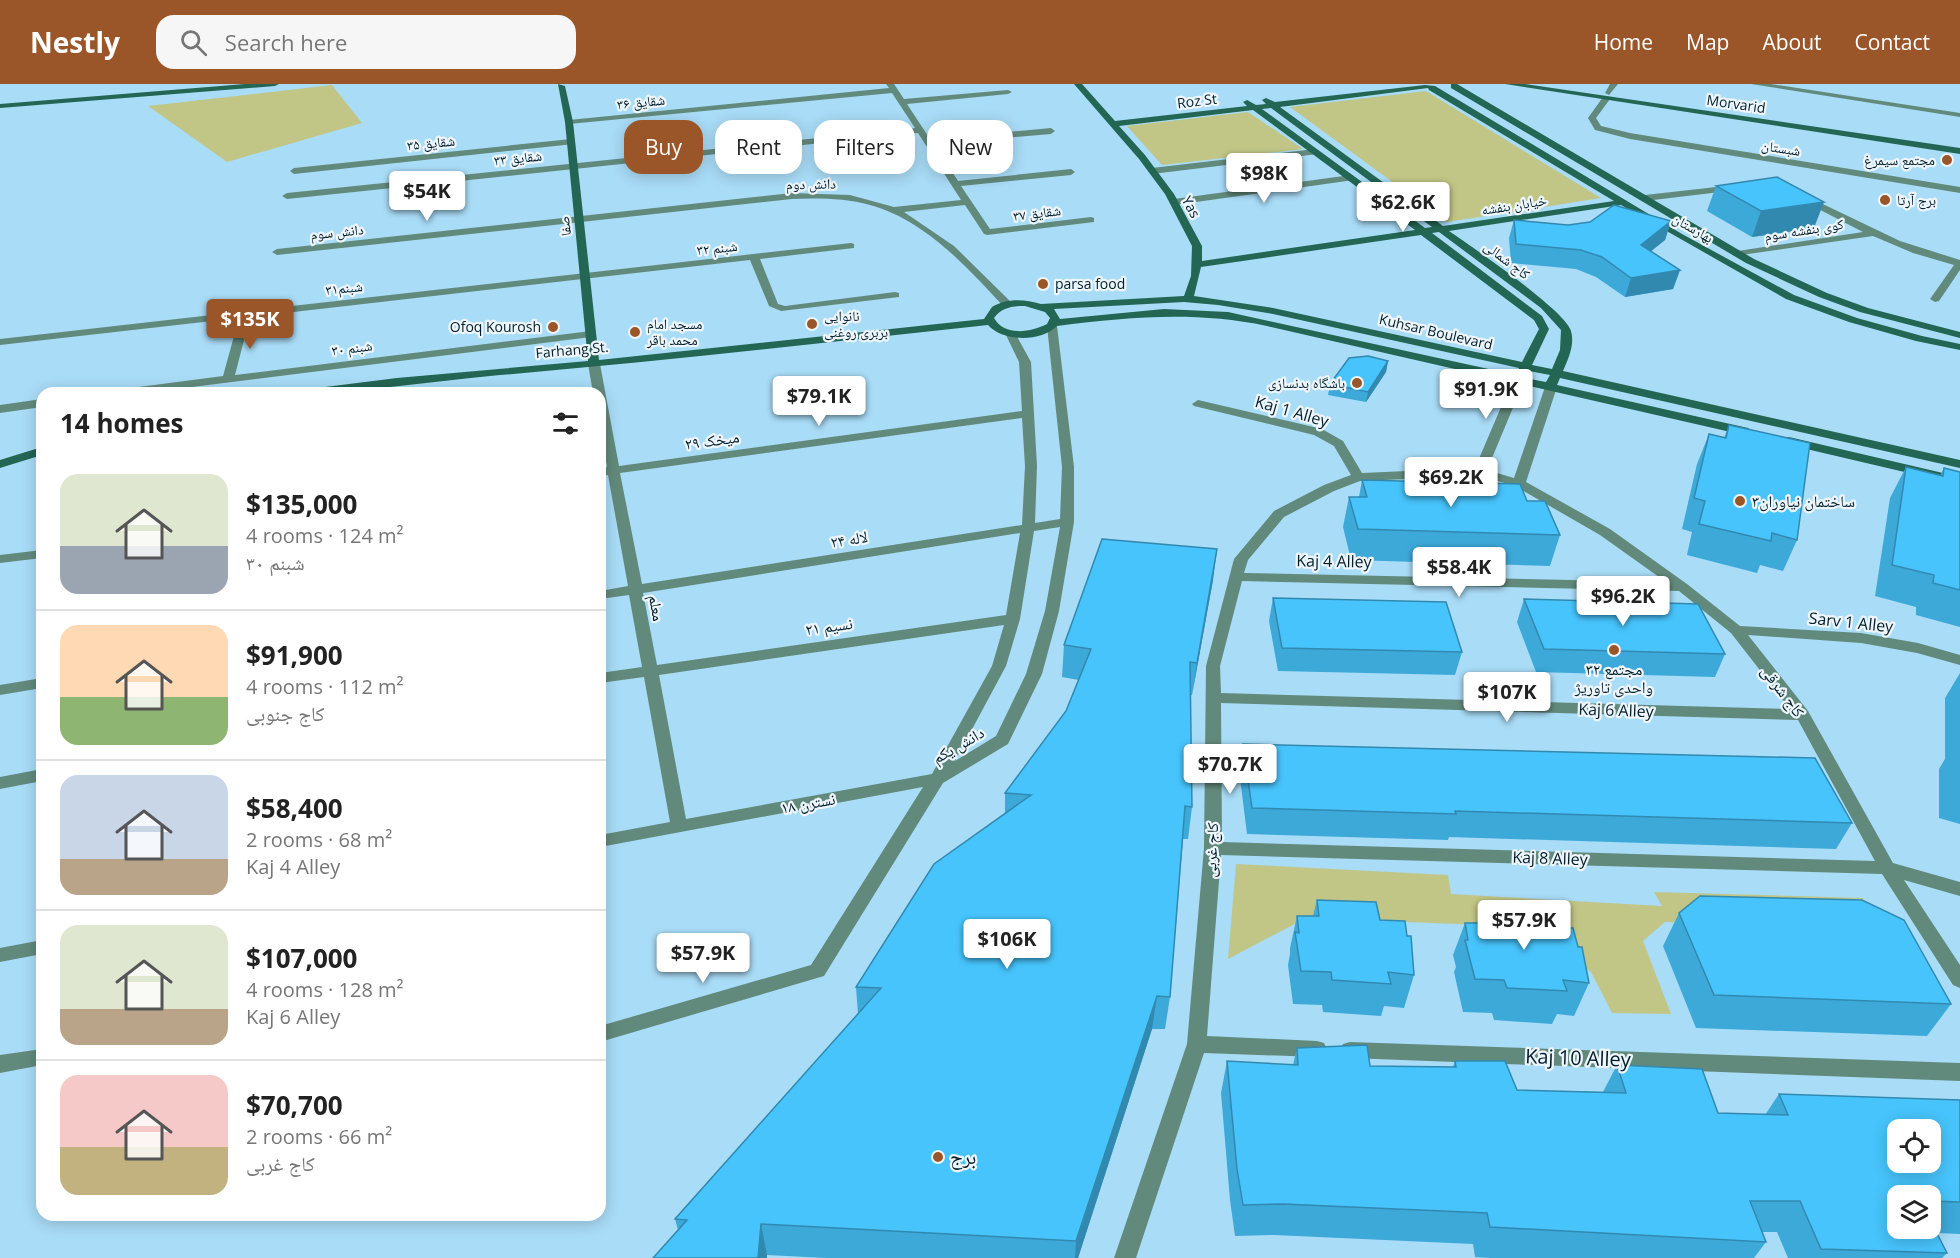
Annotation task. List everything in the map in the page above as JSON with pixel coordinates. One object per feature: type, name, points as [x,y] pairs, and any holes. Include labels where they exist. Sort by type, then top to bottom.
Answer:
[{"type":"street","points":[[0,97],[165,84]]},
{"type":"street","points":[[0,106],[275,84]]},
{"type":"street","name":"Yas","points":[[1078,84],[1152,171],[1174,202],[1197,246],[1196,276],[1188,300]]},
{"type":"street","name":"Roz St","points":[[1111,121],[1251,105],[1383,84]]},
{"type":"street","points":[[1415,84],[1429,87]]},
{"type":"street","name":"Morvarid","points":[[1509,84],[1960,145]]},
{"type":"street","name":"Morvarid","points":[[1552,84],[1608,96],[1960,151]]},
{"type":"street","points":[[1608,96],[1614,84]]},
{"type":"street","points":[[1755,84],[1960,115]]},
{"type":"street","name":"صفا","points":[[559,85],[569,122],[594,364]]},
{"type":"street","name":"Roz St","points":[[1270,102],[1456,85]]},
{"type":"street","name":"بهارستان","points":[[1456,85],[1738,254],[1823,295],[1864,310],[1960,335]]},
{"type":"street","points":[[892,87],[927,140]]},
{"type":"street","name":"شقایق ۳۶","points":[[569,122],[892,87]]},
{"type":"street","name":"بهارستان","points":[[1429,87],[1622,202],[1790,297],[1853,320],[1920,339],[1960,347]]},
{"type":"street","points":[[902,102],[1008,92]]},
{"type":"street","name":"شبستان","points":[[1608,96],[1592,118],[1598,129],[1960,190]]},
{"type":"street","name":"کاج شمالی","points":[[1270,102],[1545,306],[1566,330],[1566,350],[1551,387]]},
{"type":"street","name":"کاج شمالی","points":[[1251,105],[1538,318],[1544,329],[1525,368]]},
{"type":"street","name":"شقایق ۳۳","points":[[287,196],[920,130]]},
{"type":"street","points":[[1013,134],[1051,131]]},
{"type":"street","name":"شقایق ۳۵","points":[[294,171],[571,142]]},
{"type":"street","points":[[1152,171],[1315,152]]},
{"type":"street","points":[[955,184],[1071,172]]},
{"type":"street","points":[[895,210],[967,202],[949,174]]},
{"type":"street","points":[[1174,202],[1351,178]]},
{"type":"street","points":[[1645,198],[1746,186]]},
{"type":"street","name":"دانش دوم","points":[[579,219],[816,195],[862,200],[895,210],[937,237],[1008,304]]},
{"type":"street","points":[[1795,195],[1823,206],[1875,234],[1927,255],[1960,263],[1935,299]]},
{"type":"street","name":"خیابان بنفشه","points":[[1196,265],[1443,230],[1645,198]]},
{"type":"street","name":"شقایق ۳۷","points":[[967,202],[987,232],[1091,220]]},
{"type":"street","name":"دانش سوم","points":[[277,252],[579,219]]},
{"type":"street","name":"کوی بنفشه سوم","points":[[1738,254],[1875,234]]},
{"type":"street","name":"شبنم ۳۲","points":[[585,276],[851,246]]},
{"type":"street","points":[[754,257],[774,306],[785,309],[895,295]]},
{"type":"street","name":"شبنم۳۱","points":[[0,342],[585,276]]},
{"type":"street","name":"Kuhsar Boulevard","points":[[1008,304],[1026,303],[1042,307],[1188,300],[1247,306],[1314,319],[1960,464]]},
{"type":"street","points":[[1008,304],[994,310],[989,318],[994,327],[1010,333]]},
{"type":"street","points":[[1042,307],[1053,314],[1053,324]]},
{"type":"street","name":"Kuhsar Boulevard","points":[[1010,333],[1029,334],[1053,324],[1164,312],[1202,313],[1306,331],[1960,481]]},
{"type":"street","points":[[228,378],[244,314]]},
{"type":"street","name":"Farhang St.","points":[[349,387],[594,364],[990,322]]},
{"type":"street","name":"دانش یکم","points":[[937,779],[1002,740],[1034,674],[1052,611],[1067,522],[1068,467],[1053,324]]},
{"type":"street","name":"دانش یکم","points":[[937,779],[999,666],[1013,618],[1028,528],[1031,466],[1025,362],[1010,333]]},
{"type":"street","name":"شبنم ۳۰","points":[[161,387],[591,334]]},
{"type":"street","name":"معلم","points":[[594,364],[598,387]]},
{"type":"street","points":[[1480,472],[1525,368]]},
{"type":"street","points":[[1519,483],[1551,387]]},
{"type":"street","points":[[0,409],[36,404]]},
{"type":"street","name":"Kaj 1 Alley","points":[[1198,404],[1318,432],[1339,444],[1358,477]]},
{"type":"street","name":"میخک ۲۹","points":[[607,471],[1029,414]]},
{"type":"street","points":[[0,464],[36,453]]},
{"type":"street","name":"معلم","points":[[607,471],[636,590],[679,826]]},
{"type":"street","name":"کاج غربی","points":[[1125,1258],[1197,1044],[1213,848],[1213,666],[1241,558],[1279,514],[1329,488],[1358,477],[1480,472],[1519,483]]},
{"type":"street","name":"کاج شرقی","points":[[1519,483],[1605,532],[1682,587],[1736,630],[1803,715],[1887,868],[1960,980]]},
{"type":"street","name":"لاله ۲۴","points":[[606,594],[1067,522]]},
{"type":"street","points":[[0,560],[36,555]]},
{"type":"street","name":"Kaj 4 Alley","points":[[1236,577],[1682,587]]},
{"type":"street","name":"نسیم ۲۱","points":[[606,677],[1013,618]]},
{"type":"street","name":"Sarv 1 Alley","points":[[1736,630],[1861,638],[1918,648],[1960,660]]},
{"type":"street","points":[[0,690],[36,684]]},
{"type":"street","name":"Kaj 6 Alley","points":[[1213,698],[1803,715]]},
{"type":"street","points":[[0,783],[36,776]]},
{"type":"street","points":[[606,1032],[816,971],[937,779]]},
{"type":"street","name":"نسترن ۱۸","points":[[606,840],[937,779]]},
{"type":"street","name":"Kaj 8 Alley","points":[[1213,848],[1887,868],[1960,890]]},
{"type":"street","points":[[0,955],[36,948]]},
{"type":"street","name":"Kaj 10 Alley","points":[[1197,1044],[1960,1072]]},
{"type":"street","points":[[0,1064],[36,1058]]},
{"type":"green space","points":[[332,85],[362,123],[227,162],[148,106]]},
{"type":"green space","points":[[1426,91],[1601,198],[1447,222],[1290,107]]},
{"type":"green space","points":[[1248,112],[1303,149],[1162,165],[1127,126]]},
{"type":"green space","points":[[1236,864],[1448,875],[1451,894],[1662,906],[1654,892],[1863,898],[1875,927],[1665,922],[1643,941],[1671,1014],[1612,1013],[1591,972],[1534,927],[1306,918],[1228,959]]},
{"type":"building","points":[[1777,177],[1824,202],[1761,211],[1716,186]]},
{"type":"building","points":[[1614,205],[1671,221],[1641,245],[1680,270],[1631,278],[1602,257],[1581,250],[1516,244],[1514,220],[1568,225],[1590,222]]},
{"type":"building","points":[[1368,356],[1388,361],[1368,392],[1330,384],[1349,358]]},
{"type":"building","name":"ساختمان نیاوران۳","points":[[1729,425],[1810,443],[1797,540],[1772,533],[1771,541],[1699,524],[1705,501],[1694,498],[1709,434],[1726,438]]},
{"type":"building","points":[[1906,467],[1943,476],[1944,468],[1960,472],[1960,590],[1933,583],[1934,575],[1892,565]]},
{"type":"building","points":[[1362,480],[1520,484],[1527,501],[1545,501],[1560,535],[1358,529],[1349,497],[1367,497]]},
{"type":"building","points":[[1102,539],[1217,549],[1197,663],[1190,662],[1192,807],[1185,806],[1170,997],[1157,996],[1076,1241],[761,1224],[758,1258],[653,1258],[687,1220],[675,1219],[881,988],[856,987],[934,864],[1031,795],[1005,793],[1066,711],[1091,649],[1064,645]]},
{"type":"building","points":[[1273,598],[1446,602],[1462,652],[1282,648]]},
{"type":"building","points":[[1524,599],[1698,604],[1725,654],[1544,649]]},
{"type":"building","points":[[1243,744],[1815,758],[1852,823],[1455,811],[1456,814],[1252,808]]},
{"type":"building","points":[[1700,896],[1862,900],[1904,920],[1951,1004],[1714,995],[1679,913]]},
{"type":"building","points":[[1317,900],[1376,902],[1380,920],[1405,921],[1407,936],[1411,936],[1414,975],[1388,972],[1391,984],[1332,980],[1331,972],[1301,971],[1295,932],[1299,933],[1297,916],[1319,916]]},
{"type":"building","points":[[1483,907],[1542,909],[1549,928],[1573,928],[1578,947],[1582,947],[1589,983],[1563,980],[1567,991],[1507,988],[1504,980],[1475,979],[1465,940],[1468,940],[1465,923],[1486,923]]},
{"type":"building","points":[[1367,1045],[1370,1066],[1456,1067],[1455,1061],[1505,1061],[1517,1090],[1626,1093],[1617,1065],[1702,1069],[1718,1113],[1788,1115],[1779,1094],[1960,1100],[1960,1202],[1941,1201],[1941,1185],[1887,1185],[1887,1239],[1940,1239],[1947,1253],[1821,1249],[1800,1201],[1750,1201],[1766,1242],[1490,1227],[1487,1213],[1283,1204],[1243,1205],[1237,1169],[1227,1061],[1298,1065],[1297,1048]]},
{"type":"place","name":"مجتمع سیمرغ","points":[[1947,160]]},
{"type":"place","name":"برج آرتا","points":[[1885,200]]},
{"type":"place","name":"parsa food","points":[[1043,284]]},
{"type":"place","name":"نانوایی بربری روغنی","points":[[812,324]]},
{"type":"place","name":"Ofoq Kourosh","points":[[553,327]]},
{"type":"place","name":"مسجد امام محمد باقر","points":[[635,332]]},
{"type":"place","name":"باشگاه بدنسازی","points":[[1357,383]]},
{"type":"place","name":"ساختمان نیاوران۳","points":[[1740,501]]},
{"type":"place","name":"مجتمع ۳۲ واحدی تاوریژ","points":[[1614,650]]},
{"type":"place","name":"برج","points":[[938,1157]]}]
